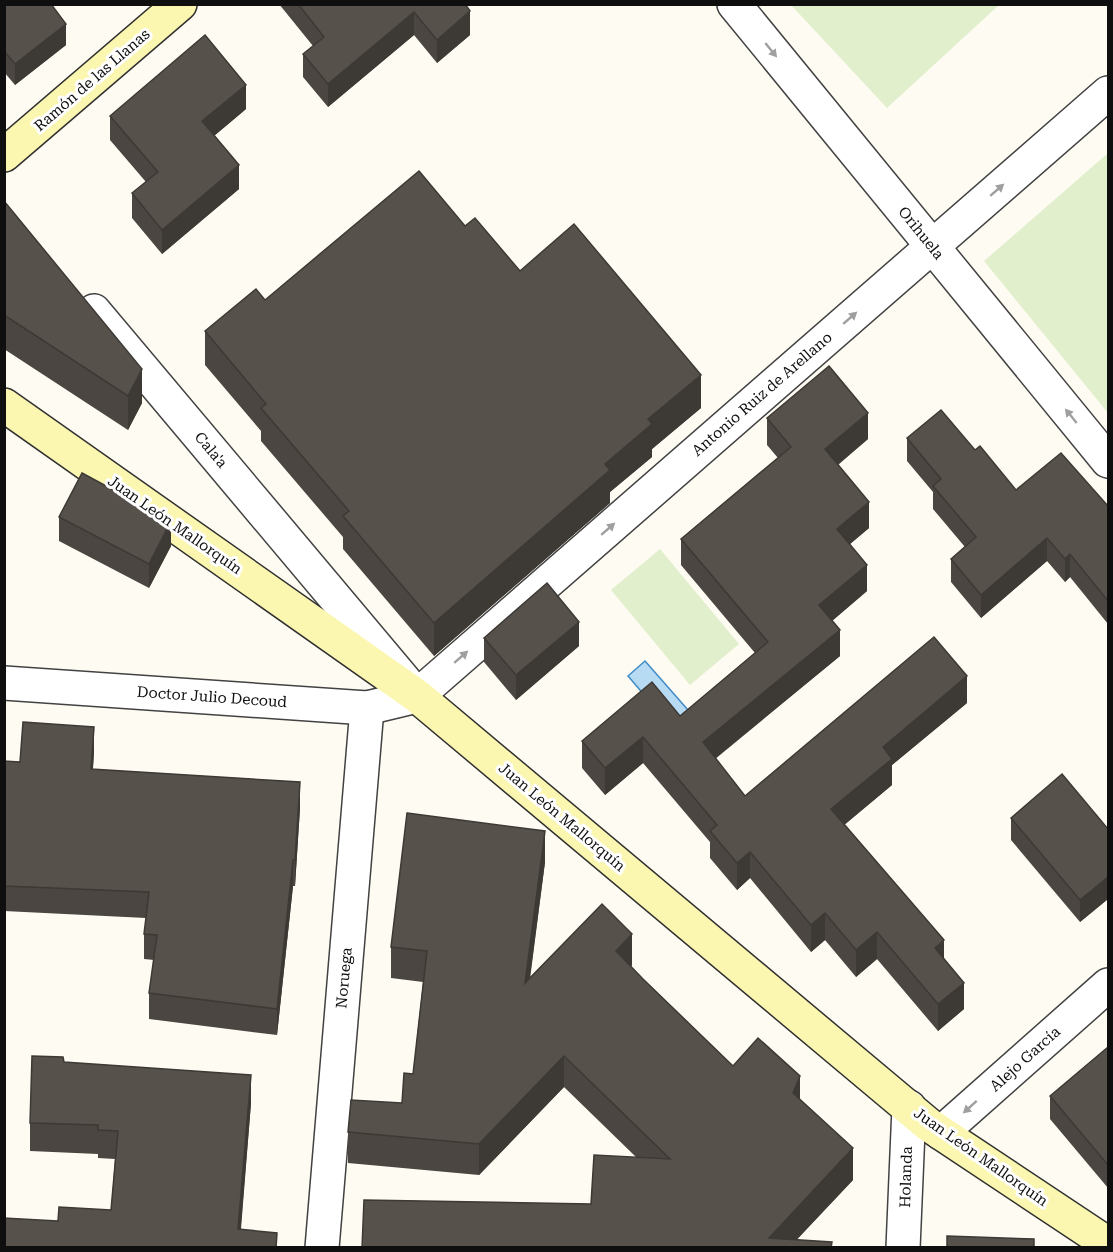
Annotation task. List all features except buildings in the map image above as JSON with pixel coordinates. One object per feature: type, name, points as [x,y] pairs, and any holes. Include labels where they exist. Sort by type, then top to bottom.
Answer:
[{"type":"street","name":"Ramón de las Llanas","points":[[4,155],[180,4]]},
{"type":"street","name":"Orihuela","points":[[734,4],[1108,461]]},
{"type":"street","name":"Antonio Ruiz de Arellano","points":[[417,696],[1108,93]]},
{"type":"street","name":"Cala'a","points":[[73,286],[417,696]]},
{"type":"street","name":"Juan León Mallorquín","points":[[4,405],[417,696],[941,1133],[1108,1244]]},
{"type":"street","name":"Doctor Julio Decoud","points":[[4,683],[367,708],[417,696]]},
{"type":"street","name":"Noruega","points":[[322,1248],[367,708]]},
{"type":"street","name":"Alejo García","points":[[941,1133],[1108,985]]},
{"type":"street","name":"Holanda","points":[[903,1248],[909,1107]]},
{"type":"green space","points":[[791,5],[999,5],[887,108]]},
{"type":"green space","points":[[1108,153],[1108,413],[984,261]]},
{"type":"green space","points":[[660,549],[739,644],[690,685],[611,590]]},
{"type":"water","points":[[645,661],[688,710],[670,725],[628,676]]}]
